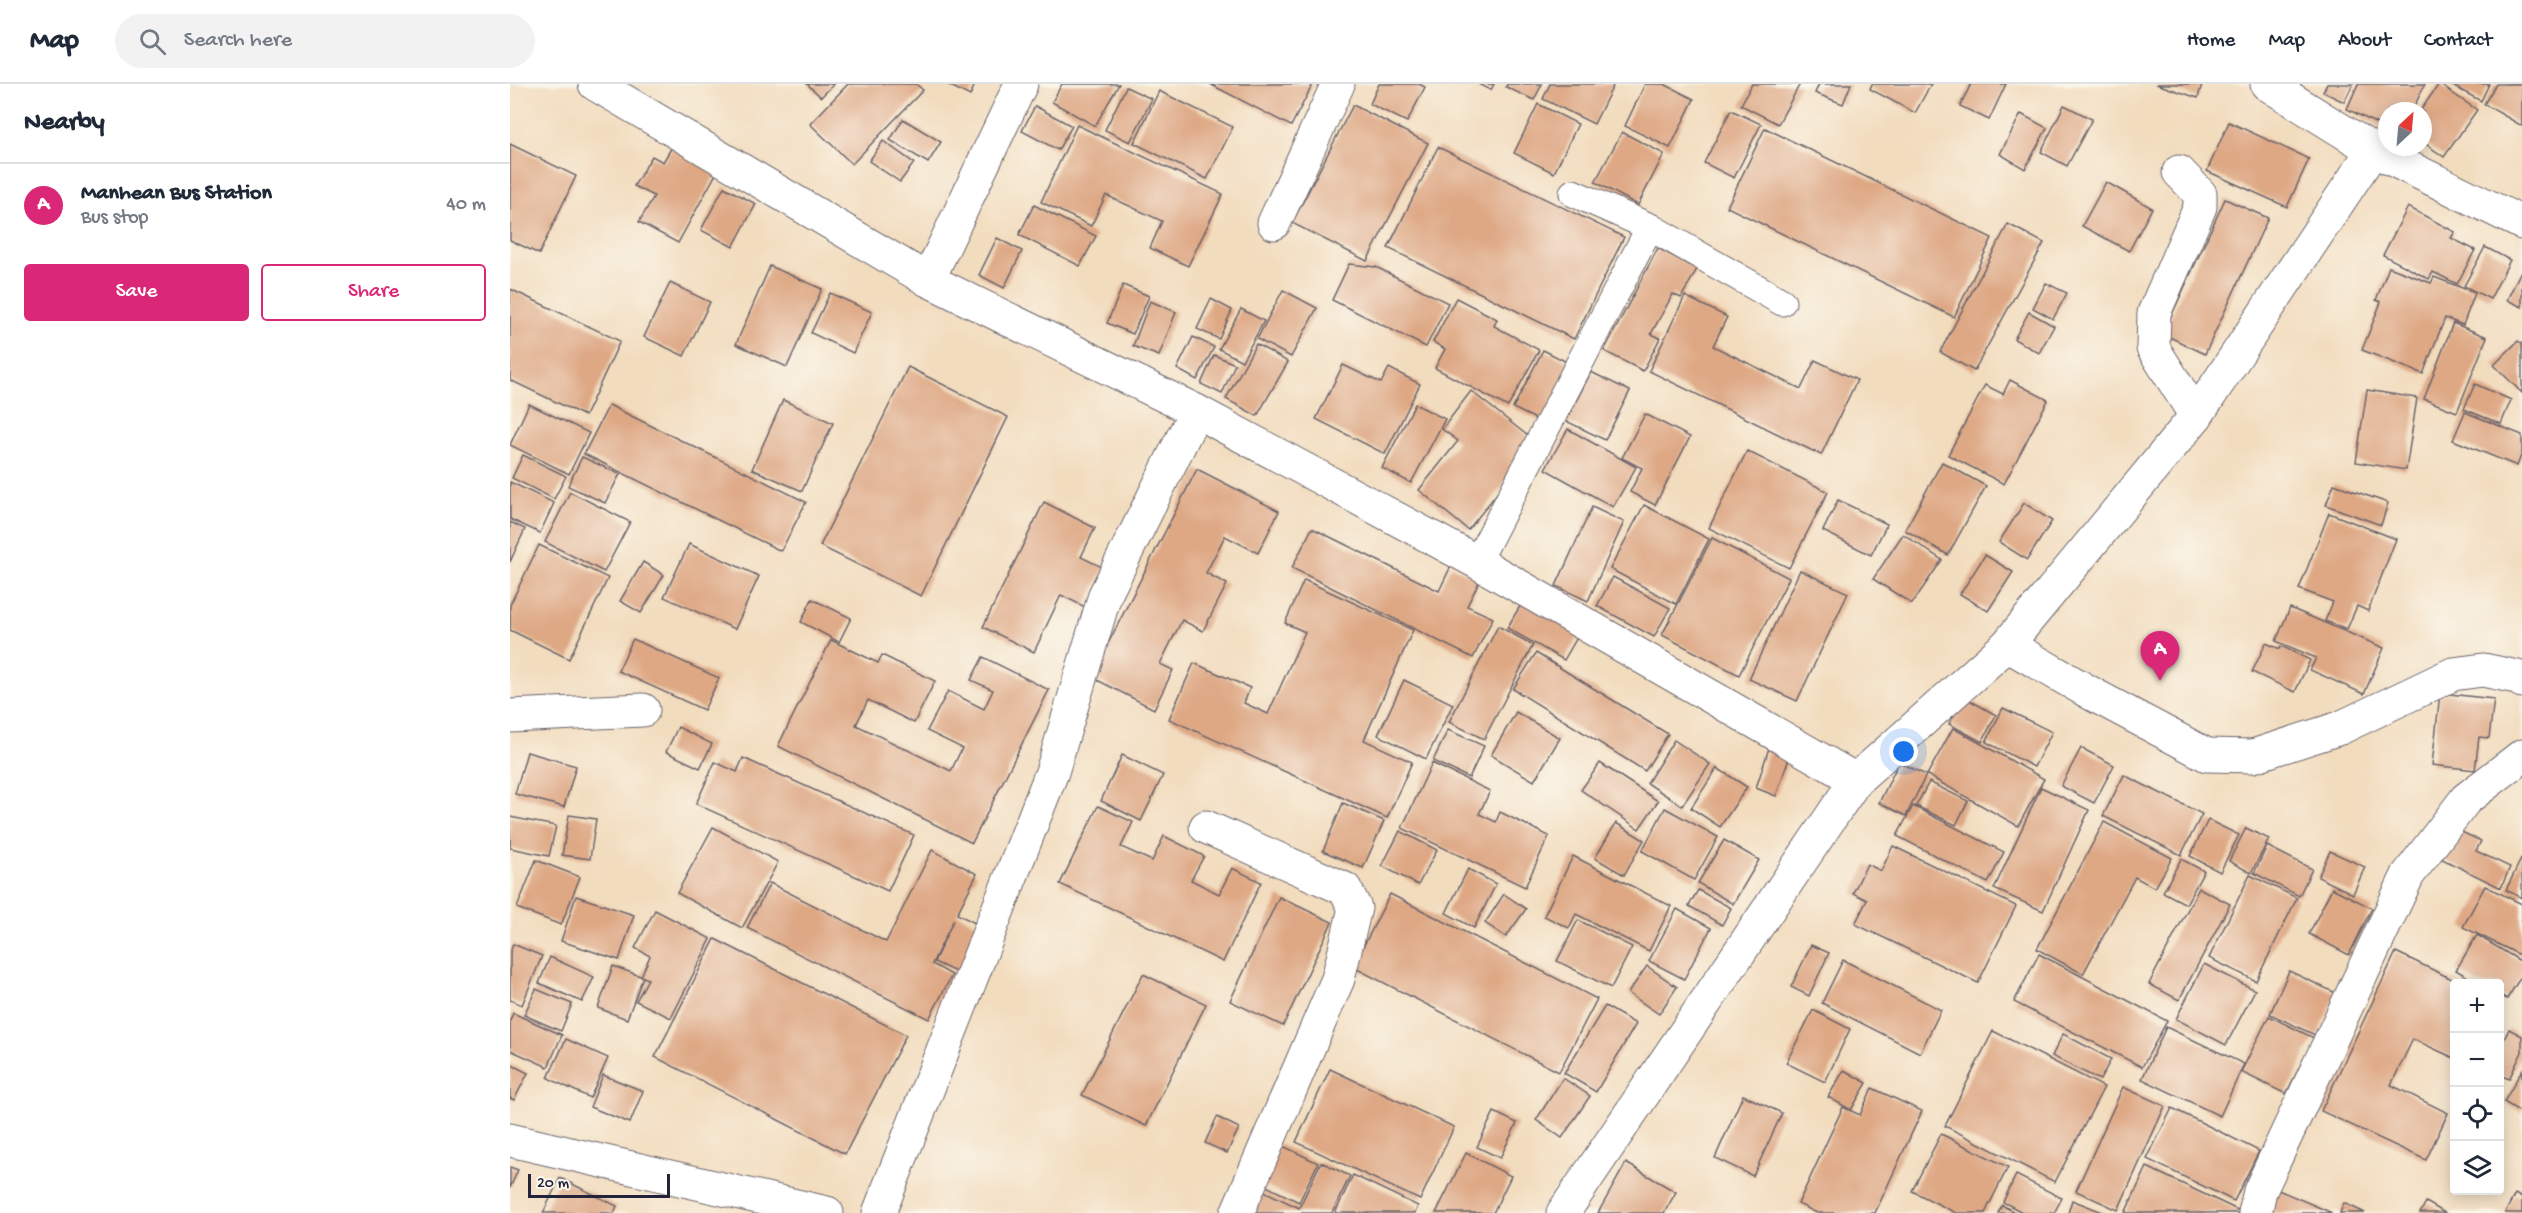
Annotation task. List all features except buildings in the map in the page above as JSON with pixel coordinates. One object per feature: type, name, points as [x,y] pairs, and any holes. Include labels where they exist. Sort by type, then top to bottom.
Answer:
[{"type":"street","points":[[595,84],[928,280],[1196,411],[1477,562],[1856,780]]},
{"type":"street","points":[[928,280],[1021,84]]},
{"type":"street","points":[[1274,223],[1338,84]]},
{"type":"street","points":[[2267,84],[2373,150],[2522,223]]},
{"type":"street","points":[[1563,1213],[1856,780],[2007,645],[2196,416],[2373,150]]},
{"type":"street","points":[[2179,172],[2200,194],[2200,207],[2154,313],[2153,348],[2196,416]]},
{"type":"street","points":[[879,1213],[1052,772],[1105,595],[1196,411]]},
{"type":"street","points":[[2007,645],[2094,695],[2207,755],[2253,756],[2340,728],[2453,674],[2483,670],[2517,677],[2522,681]]},
{"type":"street","points":[[510,716],[643,710]]},
{"type":"street","points":[[2255,1213],[2260,1191],[2408,875],[2466,799],[2522,756]]},
{"type":"street","points":[[1206,827],[1345,889],[1355,908],[1338,979],[1237,1213]]},
{"type":"street","points":[[510,1140],[827,1213]]},
{"type":"lane","points":[[1572,193],[1650,227],[1782,302]]},
{"type":"lane","points":[[1477,562],[1650,227]]},
{"type":"place","name":"Manhean Bus Station","points":[[2160,681]]}]
